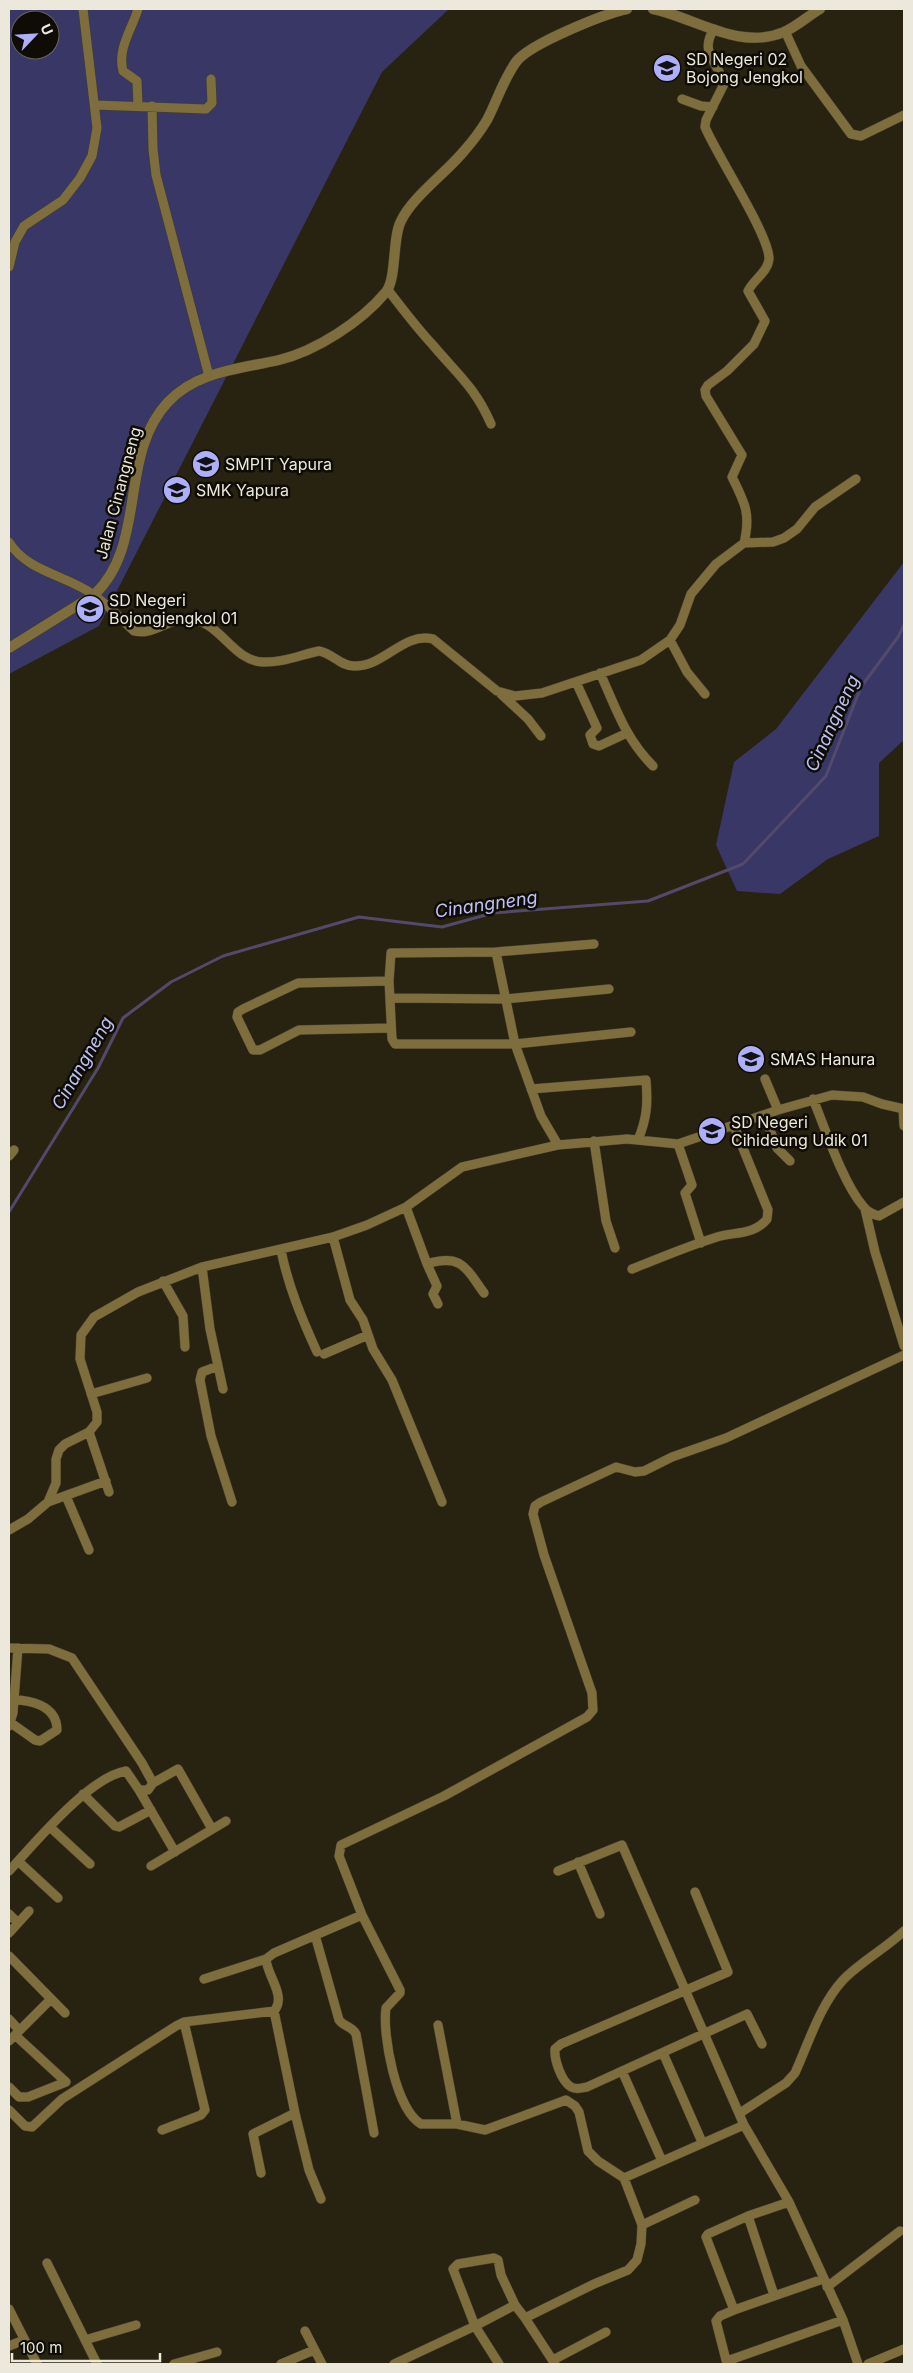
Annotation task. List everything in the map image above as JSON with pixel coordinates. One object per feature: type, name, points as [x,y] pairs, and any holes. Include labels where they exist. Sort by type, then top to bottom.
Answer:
[{"type":"street","points":[[9,267],[15,242],[24,226],[63,200],[80,178],[92,156],[97,128],[83,9]]},
{"type":"street","points":[[138,9],[122,56],[123,71],[137,81],[138,106]]},
{"type":"street","points":[[491,424],[483,406],[470,386],[432,345],[388,290],[400,222],[412,205],[465,150],[481,128],[515,63],[527,52],[554,38],[604,15],[627,9]]},
{"type":"street","points":[[653,9],[667,10],[731,35],[758,38],[785,31],[820,9]]},
{"type":"street","points":[[714,29],[707,39],[706,47],[724,84],[704,123],[704,127],[760,232],[769,259],[766,268],[748,291],[765,321],[754,344],[726,371],[708,385],[705,390],[706,396],[742,455],[732,477],[748,515],[748,527],[744,543]]},
{"type":"street","points":[[785,31],[801,66],[851,134],[861,136],[904,115]]},
{"type":"street","points":[[95,105],[209,108],[212,103],[211,79]]},
{"type":"street","points":[[682,99],[701,106],[713,107]]},
{"type":"street","points":[[152,106],[156,175],[209,376]]},
{"type":"street","name":"Jalan Cinangneng","points":[[9,648],[94,594],[103,586],[120,556],[133,504],[141,453],[153,424],[168,402],[184,390],[209,376],[280,360],[308,350],[348,326],[388,290]]},
{"type":"street","points":[[497,691],[524,696],[542,693],[641,660],[670,640],[680,625],[691,594],[716,564],[744,543],[773,542],[784,538],[797,529],[815,507],[856,479]]},
{"type":"street","points":[[11,546],[22,558],[94,594],[134,632],[146,631],[175,620],[190,619],[203,622],[215,629],[242,655],[262,662],[289,660],[319,650],[345,664],[353,666],[362,665],[370,663],[412,639],[420,637],[433,639],[528,718],[541,736]]},
{"type":"street","points":[[670,640],[686,672],[705,694]]},
{"type":"street","points":[[600,673],[626,733],[637,750],[653,766]]},
{"type":"street","points":[[576,682],[597,728],[590,735],[593,744],[599,746],[626,733]]},
{"type":"street","points":[[594,944],[496,952],[396,951],[390,953],[389,981],[392,1039],[395,1044],[401,1045],[515,1044],[631,1032]]},
{"type":"street","points":[[496,952],[515,1044],[541,1116],[558,1145]]},
{"type":"street","points":[[389,981],[298,983],[243,1009],[238,1012],[237,1017],[253,1050],[260,1050],[299,1030],[391,1028]]},
{"type":"street","points":[[390,998],[505,999],[609,988]]},
{"type":"street","points":[[766,1079],[778,1110]]},
{"type":"street","points":[[531,1089],[646,1080],[648,1101],[646,1121],[638,1140]]},
{"type":"street","points":[[9,1530],[28,1519],[48,1502],[55,1489],[59,1450],[65,1444],[89,1432],[96,1422],[98,1415],[80,1359],[81,1335],[86,1326],[109,1307],[163,1281],[202,1267],[333,1238],[367,1225],[406,1206],[453,1171],[462,1167],[558,1145],[594,1141],[638,1140],[678,1144],[813,1099],[844,1094],[904,1109],[904,1126]]},
{"type":"street","points":[[813,1099],[849,1184],[865,1209],[871,1214],[879,1216],[904,1202]]},
{"type":"street","points":[[764,1115],[778,1148],[790,1161]]},
{"type":"street","points":[[632,1269],[718,1236],[740,1234],[764,1223],[769,1215],[734,1126]]},
{"type":"street","points":[[594,1141],[606,1221],[615,1248]]},
{"type":"street","points":[[678,1144],[692,1185],[685,1193],[701,1243]]},
{"type":"street","points":[[406,1206],[427,1264],[437,1285],[433,1294],[438,1304]]},
{"type":"street","points":[[865,1209],[875,1252],[904,1346]]},
{"type":"street","points":[[333,1238],[350,1300],[363,1320],[374,1349],[392,1380],[442,1502]]},
{"type":"street","points":[[280,1250],[296,1304],[320,1353],[368,1335]]},
{"type":"street","points":[[427,1264],[445,1259],[458,1262],[465,1267],[484,1293]]},
{"type":"street","points":[[202,1267],[223,1389]]},
{"type":"street","points":[[163,1281],[183,1316],[185,1347]]},
{"type":"street","points":[[525,2318],[594,2284],[628,2270],[637,2260],[642,2225],[624,2178],[598,2161],[588,2151],[579,2112],[575,2106],[566,2100],[485,2130],[457,2124],[421,2124],[411,2115],[402,2098],[391,2059],[385,2010],[400,1994],[400,1990],[362,1914],[339,1856],[341,1845],[444,1796],[587,1717],[593,1710],[592,1693],[544,1556],[533,1514],[535,1506],[616,1467],[635,1472],[644,1471],[672,1457],[726,1438],[904,1356]]},
{"type":"street","points":[[218,1366],[202,1372],[200,1380],[211,1436],[232,1502]]},
{"type":"street","points":[[90,1394],[147,1378]]},
{"type":"street","points":[[89,1432],[109,1492]]},
{"type":"street","points":[[48,1502],[106,1481]]},
{"type":"street","points":[[66,1496],[89,1550]]},
{"type":"street","points":[[11,1699],[41,1704],[46,1707],[57,1725],[57,1730],[40,1741],[35,1740],[10,1724],[13,1648],[49,1649],[72,1658],[142,1763],[153,1783]]},
{"type":"street","points":[[139,1790],[148,1790],[153,1783],[178,1769],[212,1829]]},
{"type":"street","points":[[9,1871],[83,1794],[117,1773],[126,1772],[139,1790],[174,1852]]},
{"type":"street","points":[[83,1794],[115,1826],[119,1827],[150,1810]]},
{"type":"street","points":[[151,1866],[226,1821]]},
{"type":"street","points":[[51,1828],[90,1864]]},
{"type":"street","points":[[558,1871],[622,1845],[744,2125],[789,2202],[842,2320],[858,2364]]},
{"type":"street","points":[[18,1861],[58,1898]]},
{"type":"street","points":[[578,1862],[600,1914]]},
{"type":"street","points":[[695,1892],[728,1972],[561,2044],[555,2049],[554,2057],[570,2086],[578,2089],[587,2087],[747,2014],[762,2044]]},
{"type":"street","points":[[9,1933],[29,1911]]},
{"type":"street","points":[[9,1914],[18,1923]]},
{"type":"street","points":[[204,1978],[266,1959],[362,1914]]},
{"type":"street","points":[[740,2114],[786,2083],[795,2073],[834,1992],[845,1978],[904,1932]]},
{"type":"street","points":[[315,1935],[340,2020],[344,2025],[353,2028],[356,2034],[374,2133]]},
{"type":"street","points":[[9,1956],[65,2013]]},
{"type":"street","points":[[9,2110],[25,2126],[36,2125],[62,2098],[184,2022],[274,2011],[278,2006],[278,1999],[266,1959]]},
{"type":"street","points":[[14,2036],[51,1999]]},
{"type":"street","points":[[274,2011],[309,2170],[321,2199]]},
{"type":"street","points":[[9,2019],[14,2036],[66,2082],[28,2097],[19,2097],[9,2087]]},
{"type":"street","points":[[162,2130],[201,2115],[205,2110],[184,2022]]},
{"type":"street","points":[[438,2025],[457,2124]]},
{"type":"street","points":[[663,2052],[702,2142]]},
{"type":"street","points":[[622,2071],[662,2161]]},
{"type":"street","points":[[261,2173],[253,2134],[295,2113]]},
{"type":"street","points":[[624,2178],[744,2125]]},
{"type":"street","points":[[642,2225],[695,2200]]},
{"type":"street","points":[[734,2310],[706,2237],[708,2234],[748,2216],[789,2202]]},
{"type":"street","points":[[748,2216],[774,2295]]},
{"type":"street","points":[[842,2320],[727,2363],[716,2321],[720,2316],[774,2295],[825,2283],[900,2231]]},
{"type":"street","points":[[499,2364],[475,2326],[454,2272],[458,2264],[494,2258],[498,2260],[501,2275],[515,2305],[554,2362],[606,2332]]},
{"type":"street","points":[[46,2263],[97,2364]]},
{"type":"street","points":[[394,2364],[515,2305]]},
{"type":"street","points":[[9,2309],[37,2364]]},
{"type":"street","points":[[85,2340],[136,2325]]},
{"type":"street","points":[[304,2331],[322,2364]]},
{"type":"street","points":[[9,2346],[24,2340]]},
{"type":"street","points":[[868,2364],[904,2349]]},
{"type":"street","points":[[281,2364],[314,2350]]},
{"type":"street","points":[[174,2364],[217,2352]]},
{"type":"shaded area","points":[[9,9],[449,9],[382,72],[99,626],[9,674]]},
{"type":"shaded area","points":[[904,562],[904,740],[879,763],[879,836],[828,859],[780,894],[737,891],[716,845],[734,762],[776,729]]},
{"type":"waterway","name":"Cinangneng","points":[[9,1212],[98,1068],[123,1018],[171,982],[223,956],[359,917],[442,927],[493,913],[648,901],[743,864],[826,776],[861,687],[898,637],[904,625]]},
{"type":"place","name":"SD Negeri 02 Bojong Jengkol","points":[[667,68]]},
{"type":"place","name":"SMPIT Yapura","points":[[206,464]]},
{"type":"place","name":"SMK Yapura","points":[[177,490]]},
{"type":"place","name":"SD Negeri Bojongjengkol 01","points":[[90,609]]},
{"type":"place","name":"SMAS Hanura","points":[[751,1059]]},
{"type":"place","name":"SD Negeri Cihideung Udik 01","points":[[712,1131]]}]
